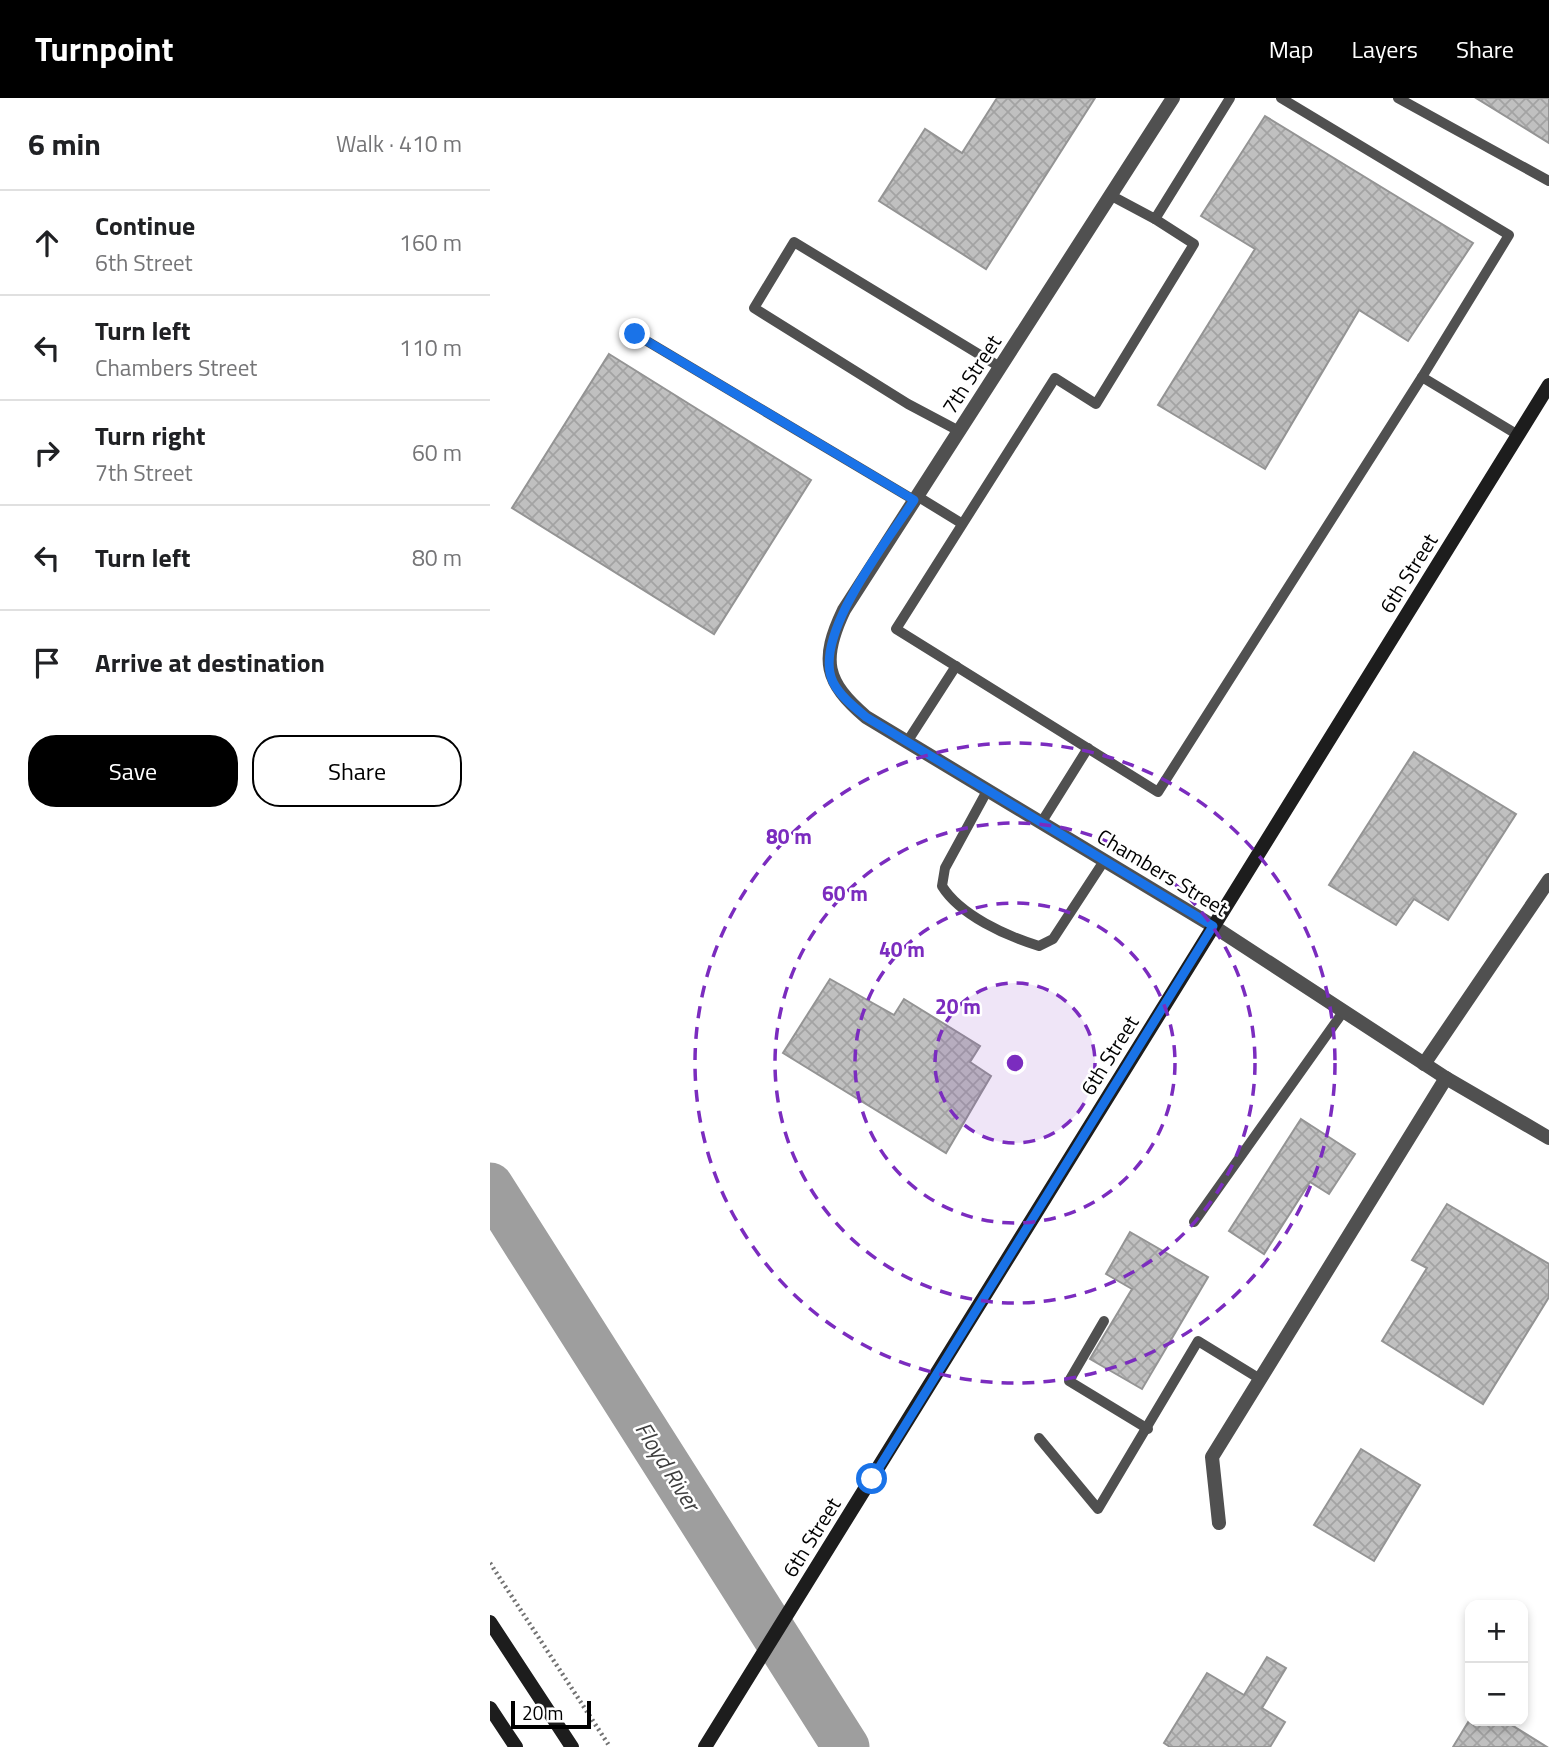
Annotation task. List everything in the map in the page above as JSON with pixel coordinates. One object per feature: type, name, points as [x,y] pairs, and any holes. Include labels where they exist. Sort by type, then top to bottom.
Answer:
[{"type":"main road","name":"6th Street","points":[[705,1747],[1549,385]]},
{"type":"main road","points":[[490,1622],[572,1747]]},
{"type":"main road","points":[[490,1708],[516,1747]]},
{"type":"street","name":"7th Street","points":[[832,681],[830,656],[833,633],[844,610],[1173,98]]},
{"type":"street","name":"Chambers Street","points":[[832,681],[849,703],[866,717],[1213,926],[1446,1078],[1549,1138]]},
{"type":"street","points":[[1424,1064],[1549,880]]},
{"type":"street","points":[[1219,1523],[1212,1457],[1446,1078]]},
{"type":"lane","points":[[1155,219],[1230,98]]},
{"type":"lane","points":[[1111,195],[1194,244],[1096,404],[1055,378],[961,523],[897,629],[1158,792],[1422,377],[1509,235],[1281,98]]},
{"type":"lane","points":[[1398,98],[1549,181]]},
{"type":"lane","points":[[959,431],[908,404],[754,308],[794,242],[1000,367]]},
{"type":"lane","points":[[635,334],[961,523]]},
{"type":"lane","points":[[1422,377],[1518,435]]},
{"type":"lane","points":[[907,742],[956,666]]},
{"type":"lane","points":[[1041,823],[1088,748]]},
{"type":"lane","points":[[987,791],[945,868],[942,886],[951,901],[1018,940],[1039,946],[1054,939],[1104,861]]},
{"type":"lane","points":[[1194,1222],[1343,1012]]},
{"type":"lane","points":[[1104,1321],[1069,1381],[1148,1429]]},
{"type":"lane","points":[[1039,1438],[1098,1509],[1198,1342],[1260,1379]]},
{"type":"path","points":[[490,1563],[610,1747]]},
{"type":"building","points":[[997,98],[1095,98],[986,269],[879,201],[925,129],[962,153]]},
{"type":"building","points":[[1476,98],[1549,98],[1549,143]]},
{"type":"building","points":[[1265,116],[1473,243],[1408,341],[1359,310],[1265,469],[1158,405],[1255,249],[1201,216]]},
{"type":"building","points":[[609,354],[811,480],[714,634],[512,508]]},
{"type":"building","points":[[1414,752],[1516,814],[1448,920],[1414,899],[1396,925],[1329,885]]},
{"type":"building","points":[[830,979],[894,1015],[904,999],[980,1046],[970,1062],[991,1076],[946,1153],[783,1053]]},
{"type":"building","points":[[1301,1119],[1355,1154],[1329,1194],[1310,1182],[1264,1254],[1229,1231]]},
{"type":"building","points":[[1447,1204],[1549,1264],[1549,1297],[1483,1404],[1382,1341],[1427,1268],[1412,1260]]},
{"type":"building","points":[[1130,1232],[1208,1277],[1142,1389],[1090,1359],[1132,1289],[1106,1274]]},
{"type":"building","points":[[1361,1449],[1420,1485],[1374,1561],[1314,1525]]},
{"type":"building","points":[[1267,1657],[1286,1668],[1262,1708],[1285,1722],[1270,1747],[1170,1747],[1164,1743],[1207,1673],[1244,1695]]},
{"type":"building","points":[[1466,1726],[1513,1726],[1547,1747],[1453,1747]]},
{"type":"waterway","name":"Floyd River","points":[[490,1186],[846,1747]]},
{"type":"route","points":[[635,334],[914,500],[844,610],[833,633],[830,656],[832,681],[849,703],[866,717],[1213,926],[872,1479]]}]
